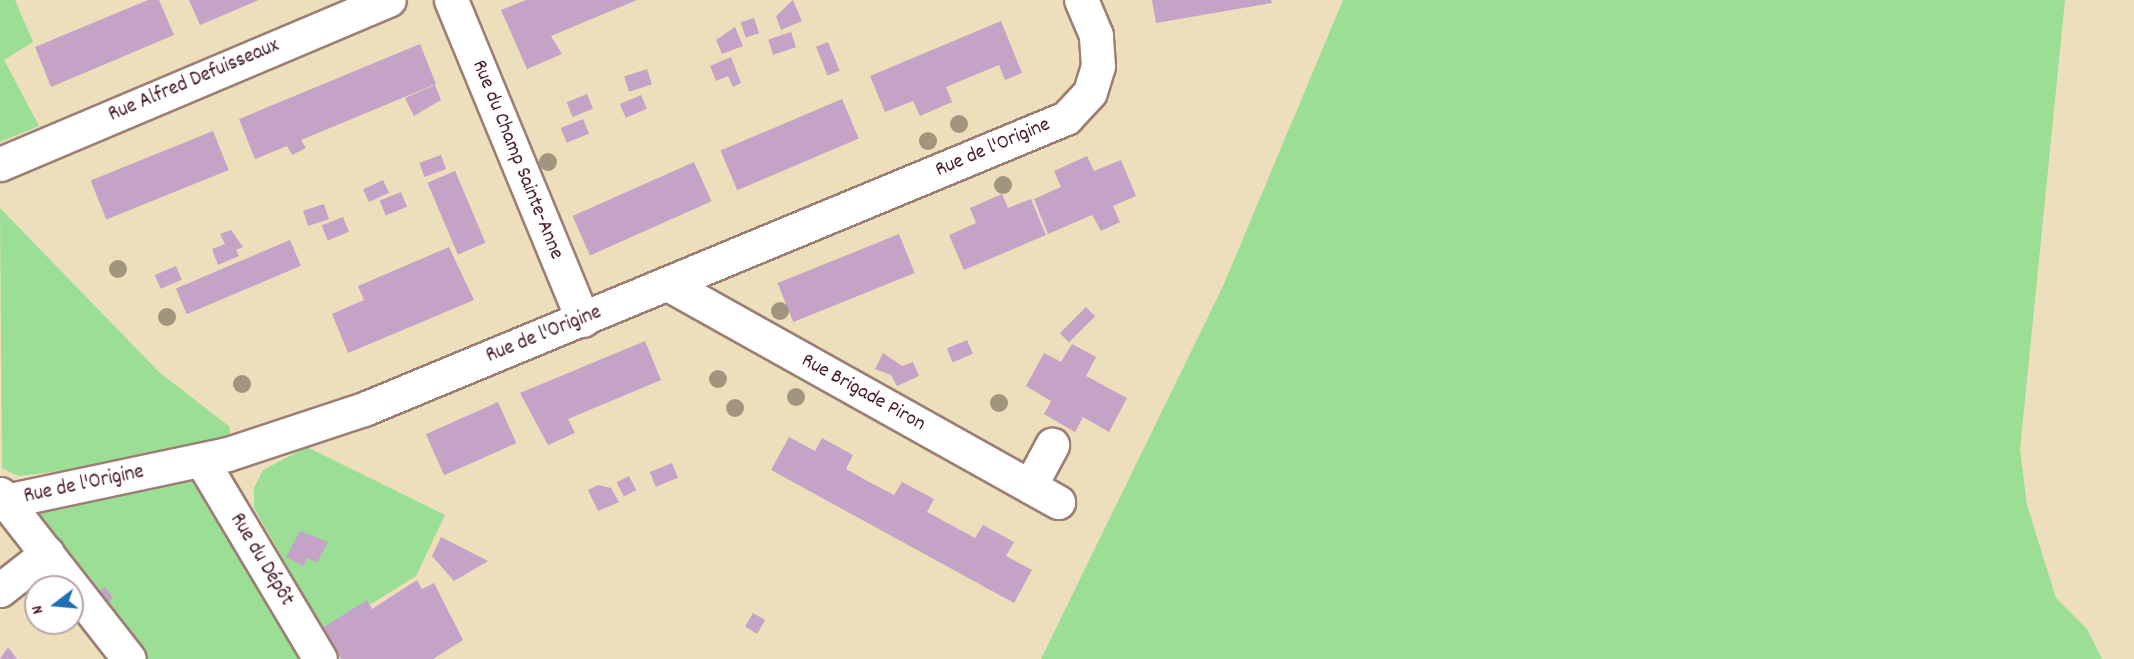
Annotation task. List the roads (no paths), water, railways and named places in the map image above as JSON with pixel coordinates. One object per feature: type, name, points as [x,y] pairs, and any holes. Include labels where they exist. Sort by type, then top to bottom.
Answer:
[{"type":"street","name":"Rue Alfred Defuisseaux","points":[[0,164],[389,0]]},
{"type":"street","name":"Rue du Champ Sainte-Anne","points":[[451,0],[583,320]]},
{"type":"street","name":"Rue de l'Origine","points":[[3,498],[202,461],[363,409],[583,320],[1066,118],[1090,92],[1098,66],[1096,35],[1081,0]]},
{"type":"street","name":"Rue Brigade Piron","points":[[668,284],[1058,502]]},
{"type":"street","points":[[1030,486],[1052,445]]},
{"type":"street","name":"Rue du Dépôt","points":[[202,461],[320,659]]},
{"type":"street","points":[[3,498],[129,659]]},
{"type":"street","points":[[0,590],[47,553]]}]
